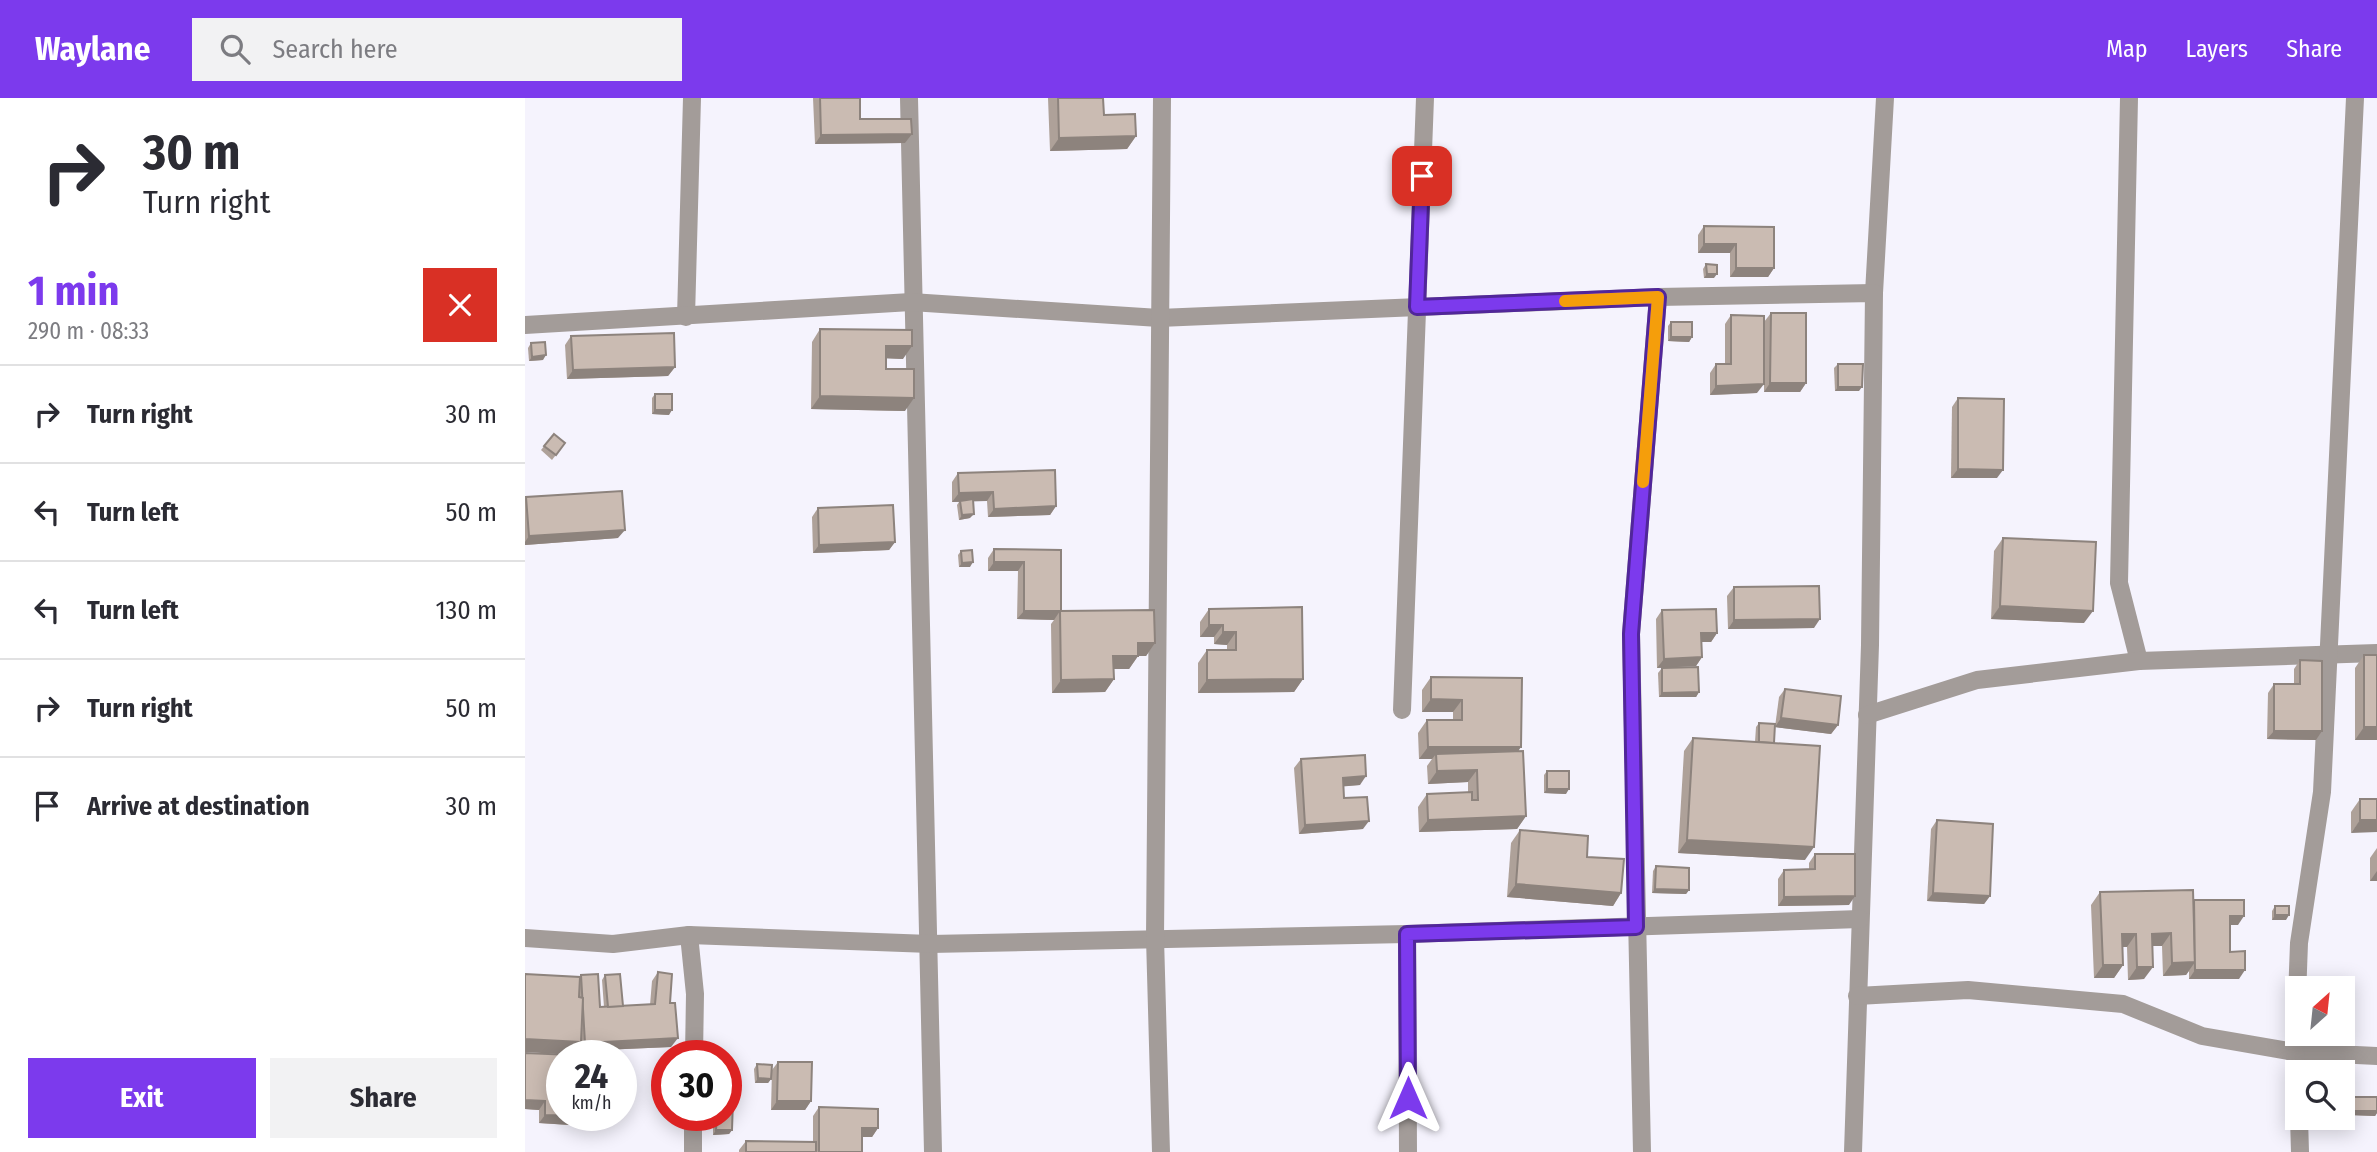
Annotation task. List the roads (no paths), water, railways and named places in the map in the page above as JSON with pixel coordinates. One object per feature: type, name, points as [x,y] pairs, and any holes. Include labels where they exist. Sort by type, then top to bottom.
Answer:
[{"type":"street","points":[[686,317],[692,98]]},
{"type":"street","points":[[909,98],[911,302],[930,944],[933,1152]]},
{"type":"street","points":[[1161,1152],[1155,938],[1163,98]]},
{"type":"street","points":[[1402,710],[1425,98]]},
{"type":"street","points":[[1853,1152],[1867,715],[1874,293],[1885,98]]},
{"type":"street","points":[[2129,98],[2119,583],[2139,662]]},
{"type":"street","points":[[2296,1060],[2299,943],[2322,792],[2331,654],[2355,98]]},
{"type":"street","points":[[525,325],[911,302],[1159,318],[1658,297],[1874,293]]},
{"type":"street","points":[[1642,1152],[1631,634],[1658,297]]},
{"type":"street","points":[[1867,715],[1977,680],[2139,662],[2377,653]]},
{"type":"street","points":[[525,939],[613,944],[689,935],[930,944],[1407,934],[1860,919]]},
{"type":"street","points":[[1407,934],[1408,1152]]},
{"type":"street","points":[[689,935],[695,994],[694,1040]]},
{"type":"street","points":[[1857,996],[1968,990],[2123,1004],[2202,1036],[2295,1052],[2377,1056]]},
{"type":"street","points":[[2300,1130],[2301,1152]]},
{"type":"street","points":[[693,1131],[693,1152]]}]
